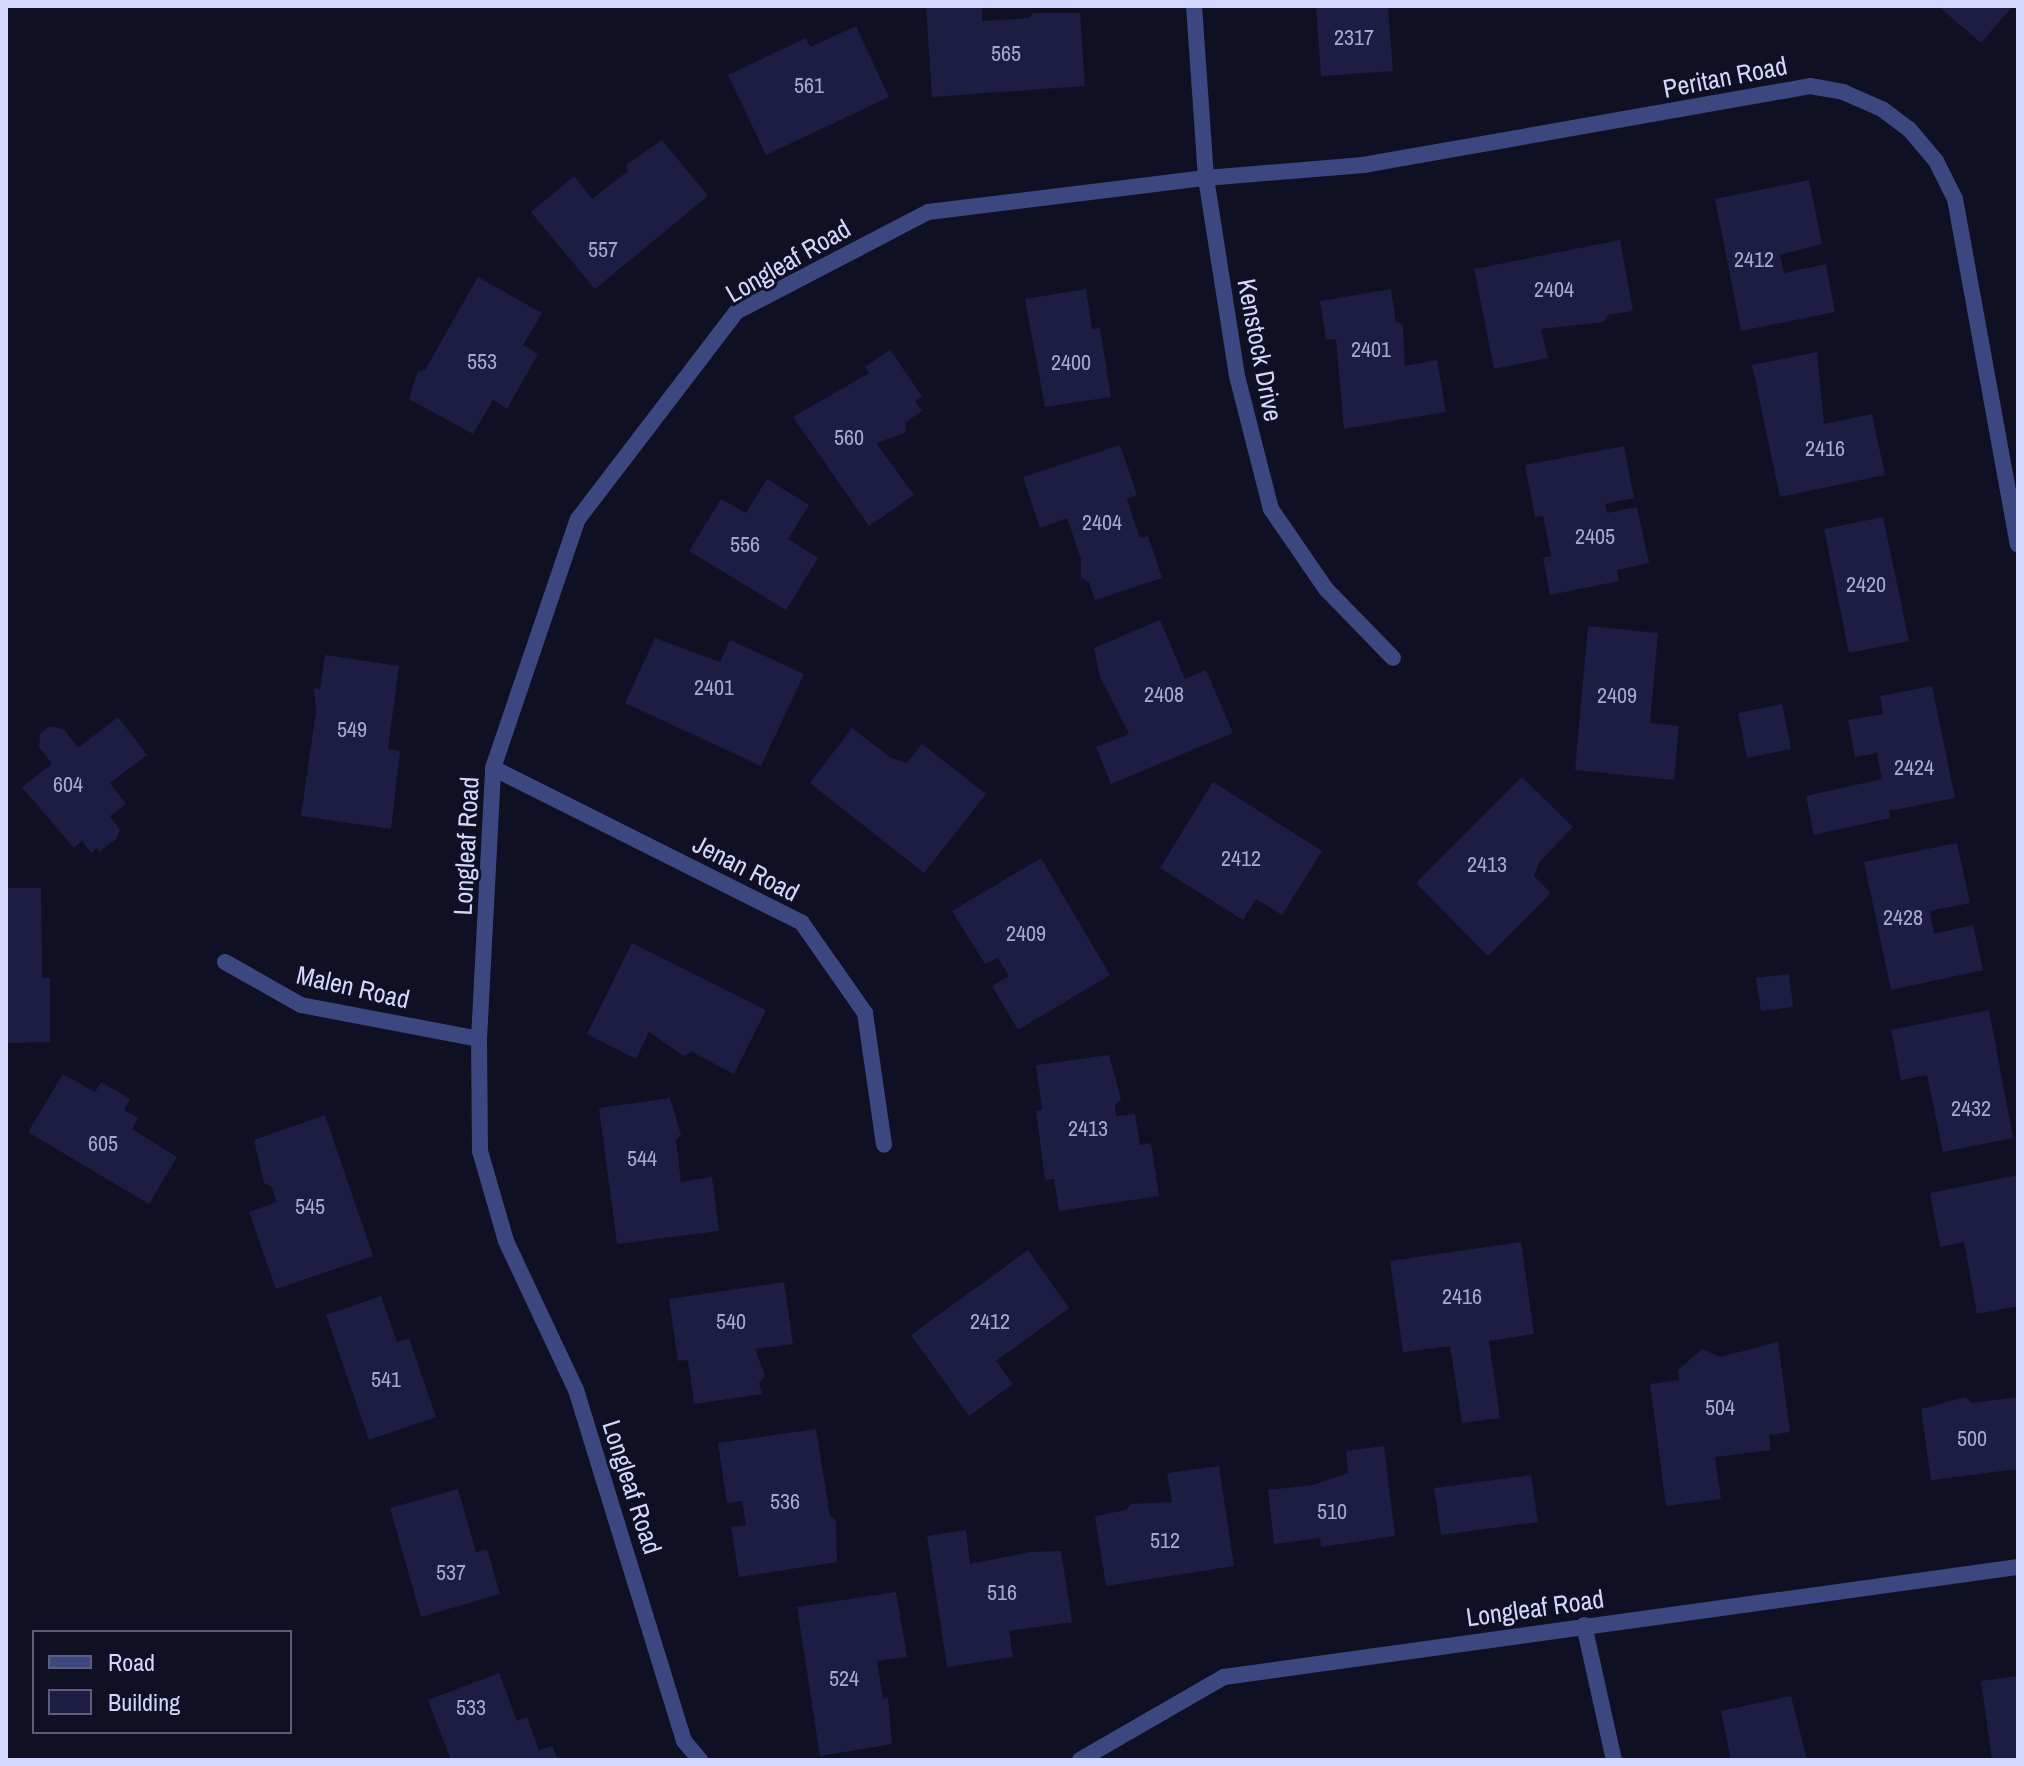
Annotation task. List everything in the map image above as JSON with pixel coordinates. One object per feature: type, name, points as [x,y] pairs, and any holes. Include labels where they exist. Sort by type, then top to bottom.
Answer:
[{"type":"street","name":"Kenstock Drive","points":[[1194,6],[1206,178],[1237,376],[1271,509],[1326,589],[1393,658]]},
{"type":"street","name":"Peritan Road","points":[[1206,178],[1363,165],[1810,86],[1843,92],[1882,109],[1909,129],[1936,161],[1955,199],[2018,544]]},
{"type":"street","name":"Longleaf Road","points":[[700,1760],[684,1741],[576,1390],[506,1241],[480,1151],[479,1039],[493,768],[578,519],[736,312],[928,212],[1206,178]]},
{"type":"street","name":"Jenan Road","points":[[493,768],[802,923],[865,1013],[884,1145]]},
{"type":"street","name":"Malen Road","points":[[225,962],[301,1005],[479,1039]]},
{"type":"street","name":"Longleaf Road","points":[[1080,1760],[1224,1677],[2018,1567]]},
{"type":"street","points":[[1584,1625],[1614,1760]]},
{"type":"building","points":[[926,6],[982,6],[982,21],[1029,18],[1033,13],[1080,13],[1085,86],[932,97]]},
{"type":"building","points":[[1316,6],[1388,6],[1393,71],[1321,76]]},
{"type":"building","points":[[1938,6],[2013,6],[1981,43]]},
{"type":"building","points":[[856,26],[889,97],[766,155],[728,75],[806,38],[810,47]]},
{"type":"building","points":[[662,140],[708,196],[595,289],[531,212],[574,176],[592,199],[628,171],[626,165]]},
{"type":"building","points":[[1809,180],[1822,244],[1780,255],[1784,273],[1826,264],[1835,312],[1741,331],[1715,199]]},
{"type":"building","points":[[1620,240],[1633,311],[1608,315],[1604,322],[1541,329],[1548,358],[1494,369],[1474,269]]},
{"type":"building","points":[[478,277],[542,313],[523,345],[538,354],[507,409],[493,400],[473,434],[409,399],[418,371],[425,370]]},
{"type":"building","points":[[1086,289],[1092,329],[1100,328],[1111,397],[1045,407],[1025,299]]},
{"type":"building","points":[[1391,289],[1396,322],[1403,325],[1405,366],[1437,360],[1446,412],[1344,429],[1336,339],[1326,340],[1320,301]]},
{"type":"building","points":[[890,350],[922,396],[915,401],[922,411],[906,422],[905,433],[876,443],[914,495],[869,526],[793,417],[869,373],[865,367]]},
{"type":"building","points":[[1817,352],[1824,424],[1872,414],[1885,475],[1780,497],[1752,365]]},
{"type":"building","points":[[1120,445],[1137,495],[1127,499],[1140,538],[1148,536],[1162,578],[1095,600],[1089,582],[1081,578],[1081,559],[1067,518],[1040,528],[1023,477]]},
{"type":"building","points":[[1624,446],[1634,498],[1605,504],[1607,513],[1637,507],[1649,563],[1617,570],[1619,581],[1550,595],[1543,558],[1551,556],[1543,516],[1535,517],[1525,465]]},
{"type":"building","points":[[767,479],[809,505],[788,539],[818,558],[786,610],[689,551],[721,499],[746,513]]},
{"type":"building","points":[[1883,517],[1909,641],[1849,653],[1824,529]]},
{"type":"building","points":[[1160,620],[1185,679],[1206,670],[1233,733],[1111,784],[1096,747],[1129,734],[1100,677],[1094,648]]},
{"type":"building","points":[[1588,626],[1658,633],[1650,723],[1679,726],[1674,780],[1575,770]]},
{"type":"building","points":[[655,638],[720,662],[730,640],[804,674],[761,766],[625,703]]},
{"type":"building","points":[[325,655],[399,666],[388,749],[400,751],[391,829],[301,816],[316,711],[314,688],[320,689]]},
{"type":"building","points":[[1932,686],[1955,798],[1889,811],[1890,818],[1814,835],[1806,796],[1882,779],[1877,753],[1855,757],[1848,720],[1883,714],[1880,696]]},
{"type":"building","points":[[1782,704],[1791,749],[1747,758],[1738,713]]},
{"type":"building","points":[[118,717],[147,755],[110,783],[126,804],[110,816],[120,830],[116,839],[99,852],[97,848],[91,853],[82,841],[74,848],[22,787],[52,764],[39,747],[40,734],[50,726],[64,729],[78,748]]},
{"type":"building","points":[[852,728],[891,758],[907,763],[922,744],[986,794],[924,873],[810,783]]},
{"type":"building","points":[[1522,777],[1573,827],[1540,861],[1534,876],[1551,893],[1488,956],[1416,883]]},
{"type":"building","points":[[1213,782],[1322,851],[1282,915],[1256,899],[1243,920],[1160,868]]},
{"type":"building","points":[[1957,843],[1970,903],[1930,911],[1934,934],[1973,925],[1983,970],[1891,990],[1864,862]]},
{"type":"building","points":[[1041,858],[1110,975],[1018,1030],[992,986],[1009,976],[998,958],[985,964],[952,911]]},
{"type":"building","points":[[6,888],[41,888],[42,978],[50,978],[50,1042],[6,1043]]},
{"type":"building","points":[[632,943],[766,1010],[734,1074],[692,1052],[684,1056],[649,1032],[636,1059],[587,1034]]},
{"type":"building","points":[[1789,974],[1793,1007],[1761,1011],[1756,978]]},
{"type":"building","points":[[1989,1010],[2013,1138],[1943,1152],[1927,1075],[1901,1080],[1891,1030]]},
{"type":"building","points":[[1109,1055],[1121,1099],[1115,1105],[1116,1116],[1135,1114],[1140,1145],[1151,1143],[1159,1196],[1059,1211],[1054,1179],[1045,1180],[1036,1111],[1042,1110],[1036,1065]]},
{"type":"building","points":[[63,1074],[95,1092],[101,1082],[130,1099],[124,1110],[138,1118],[132,1129],[177,1157],[149,1204],[28,1132]]},
{"type":"building","points":[[670,1098],[681,1135],[676,1140],[681,1182],[712,1177],[719,1231],[617,1244],[599,1108]]},
{"type":"building","points":[[325,1115],[373,1256],[276,1289],[249,1212],[277,1202],[271,1186],[264,1183],[254,1140]]},
{"type":"building","points":[[2018,1175],[2018,1306],[1977,1314],[1964,1242],[1940,1247],[1930,1193]]},
{"type":"building","points":[[1521,1242],[1534,1334],[1489,1341],[1500,1418],[1462,1423],[1450,1346],[1403,1352],[1390,1261]]},
{"type":"building","points":[[1028,1250],[1069,1308],[996,1361],[1013,1384],[969,1416],[911,1335]]},
{"type":"building","points":[[784,1282],[793,1344],[755,1349],[765,1376],[759,1383],[762,1394],[694,1404],[688,1360],[678,1361],[669,1299]]},
{"type":"building","points":[[381,1296],[397,1342],[409,1338],[436,1417],[369,1440],[326,1315]]},
{"type":"building","points":[[1778,1342],[1790,1432],[1769,1435],[1771,1450],[1715,1457],[1721,1499],[1666,1506],[1650,1384],[1679,1380],[1678,1370],[1702,1349],[1720,1357]]},
{"type":"building","points":[[1966,1397],[1972,1403],[2018,1397],[2018,1469],[1931,1480],[1921,1409]]},
{"type":"building","points":[[816,1429],[830,1516],[836,1520],[837,1562],[739,1577],[731,1527],[746,1525],[742,1501],[727,1503],[718,1443]]},
{"type":"building","points":[[1384,1446],[1395,1536],[1321,1547],[1320,1538],[1274,1544],[1268,1490],[1313,1485],[1348,1473],[1346,1451]]},
{"type":"building","points":[[1219,1466],[1234,1566],[1106,1586],[1095,1516],[1126,1510],[1131,1504],[1172,1502],[1167,1473]]},
{"type":"building","points":[[1531,1475],[1538,1522],[1441,1535],[1434,1488]]},
{"type":"building","points":[[458,1489],[476,1552],[487,1549],[500,1594],[421,1617],[390,1508]]},
{"type":"building","points":[[966,1530],[970,1564],[1030,1552],[1061,1551],[1072,1622],[1009,1631],[1013,1657],[947,1667],[927,1536]]},
{"type":"building","points":[[896,1592],[907,1657],[877,1661],[883,1699],[888,1697],[892,1744],[820,1756],[797,1607]]},
{"type":"building","points":[[499,1673],[517,1721],[527,1717],[539,1750],[552,1746],[558,1760],[451,1760],[428,1700]]},
{"type":"building","points":[[2018,1676],[2018,1760],[1992,1760],[1981,1681]]},
{"type":"building","points":[[1791,1696],[1807,1760],[1731,1760],[1721,1711]]}]
